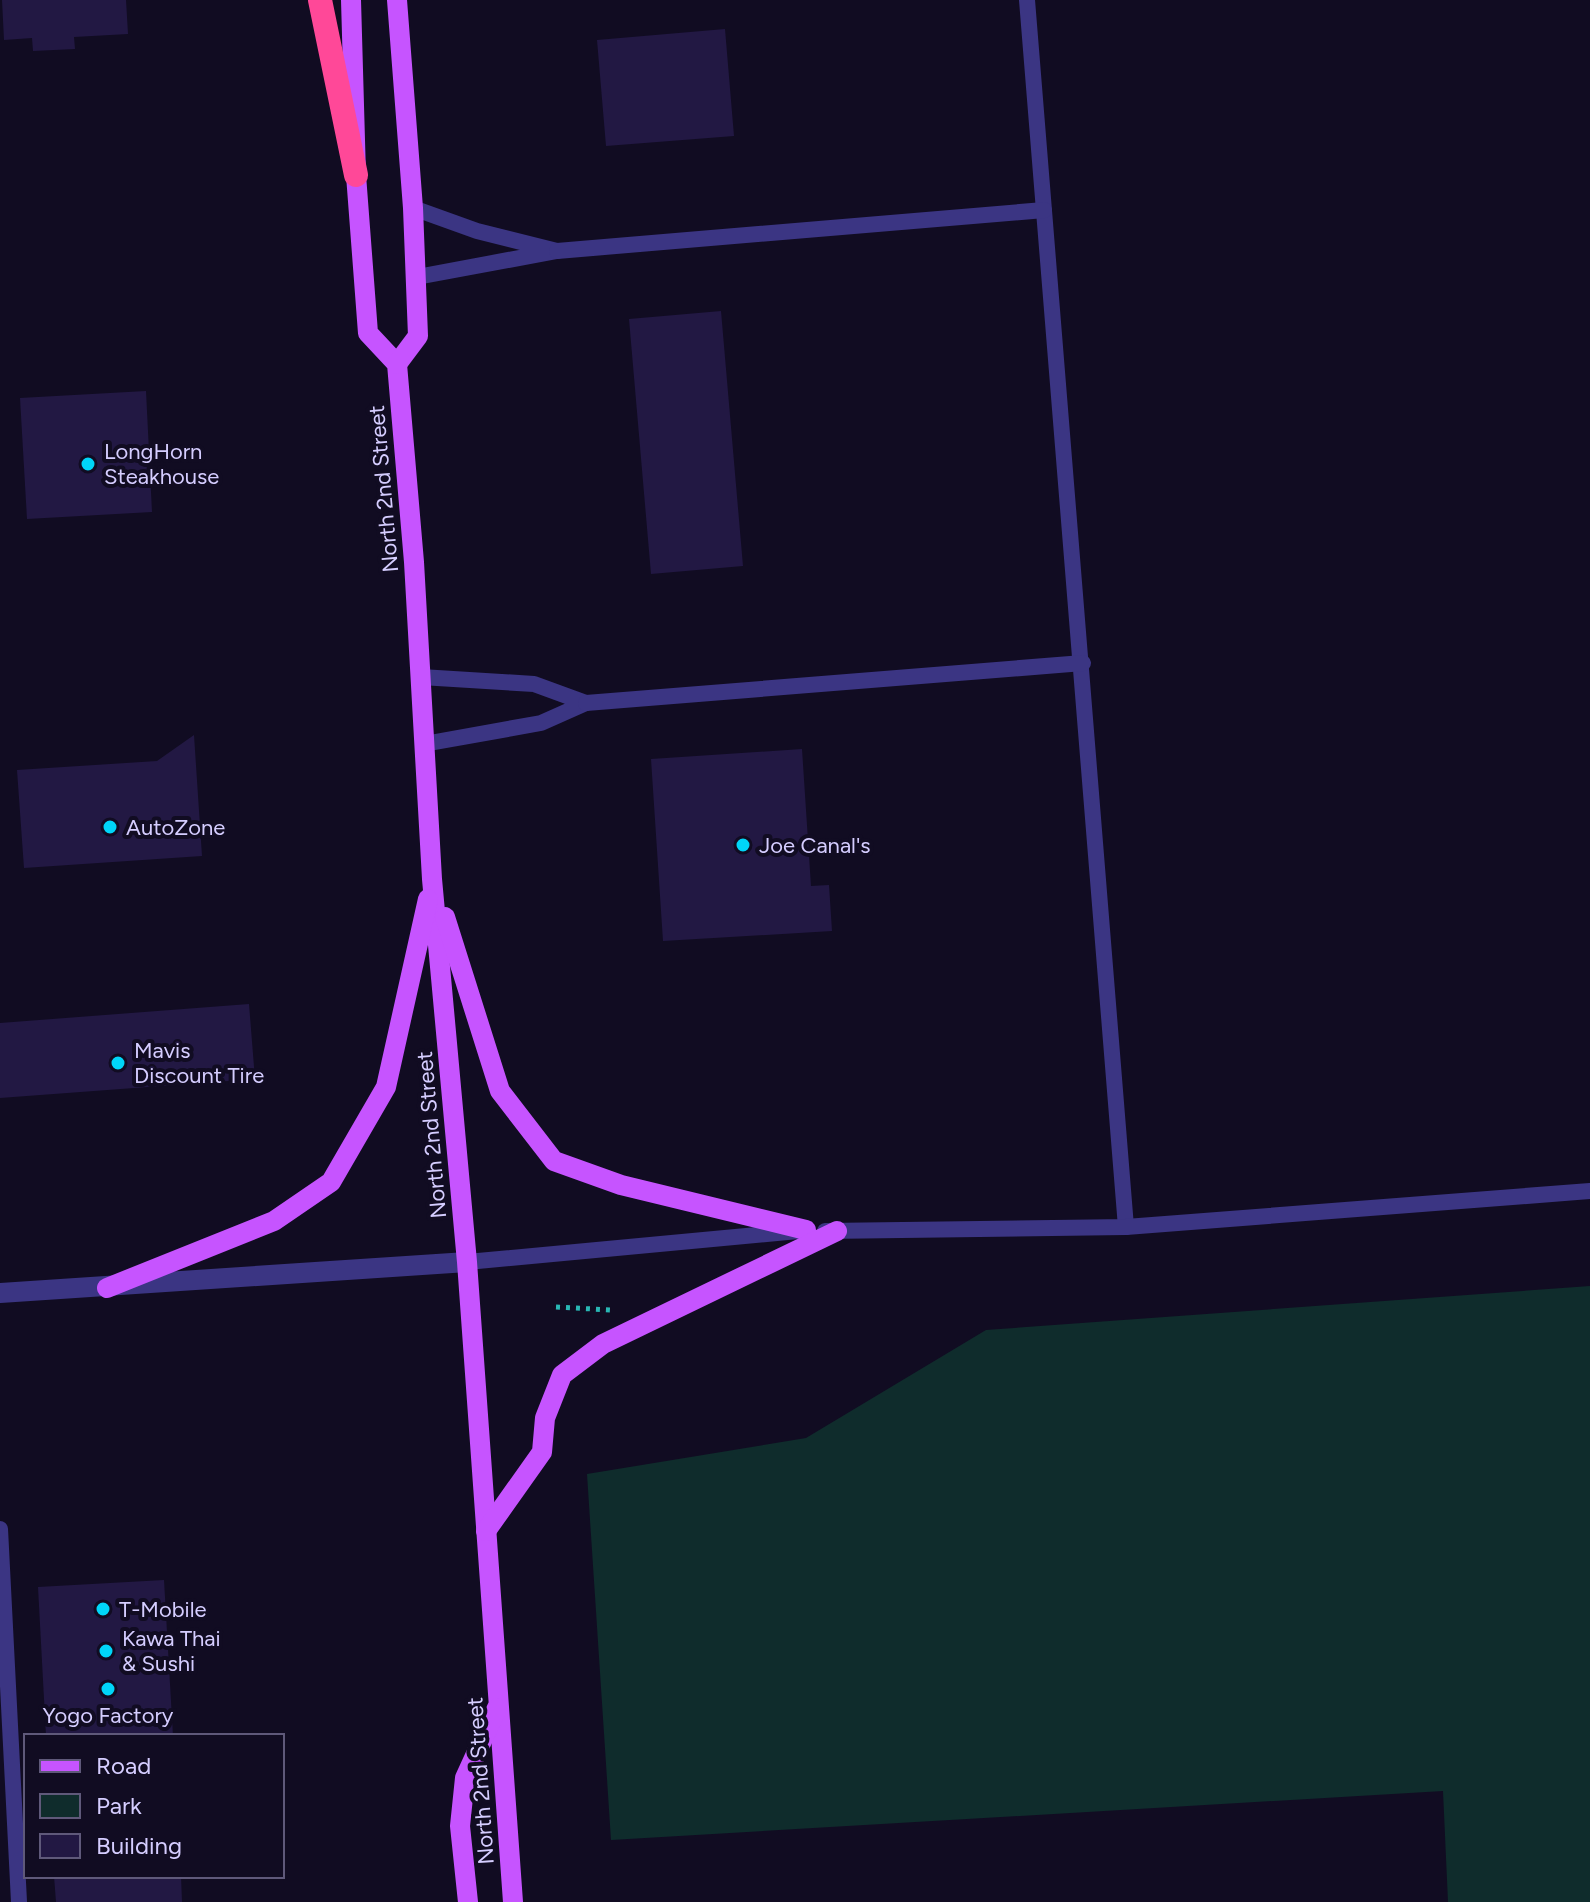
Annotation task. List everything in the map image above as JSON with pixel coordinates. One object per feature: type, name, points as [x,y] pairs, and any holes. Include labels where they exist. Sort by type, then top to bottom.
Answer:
[{"type":"highway","points":[[320,0],[356,175]]},
{"type":"main road","points":[[351,0],[356,175],[368,333],[397,364],[418,336],[413,208],[397,0]]},
{"type":"main road","name":"North 2nd Street","points":[[397,364],[421,677],[432,879],[467,1262],[513,1902]]},
{"type":"main road","points":[[432,879],[500,1091],[554,1161],[621,1185],[806,1230]]},
{"type":"main road","points":[[107,1288],[274,1221],[331,1182],[386,1087],[432,879]]},
{"type":"main road","points":[[486,1531],[542,1452],[545,1418],[562,1375],[603,1344],[837,1231]]},
{"type":"main road","points":[[468,1902],[460,1826],[465,1778],[498,1705]]},
{"type":"street","points":[[0,1293],[467,1262]]},
{"type":"lane","points":[[1027,0],[1083,663],[1126,1227]]},
{"type":"lane","points":[[413,208],[477,231],[557,251]]},
{"type":"lane","points":[[417,277],[557,251],[1044,210]]},
{"type":"lane","points":[[424,744],[541,723],[586,703],[1083,663]]},
{"type":"lane","points":[[421,677],[534,684],[586,703]]},
{"type":"lane","points":[[467,1262],[806,1230],[1126,1227],[1590,1191]]},
{"type":"lane","points":[[0,1529],[19,1902]]},
{"type":"path","points":[[556,1307],[614,1310]]},
{"type":"green space","points":[[1590,1286],[1590,1902],[1448,1902],[1443,1791],[611,1840],[587,1474],[806,1438],[986,1330]]},
{"type":"building","points":[[2,0],[126,0],[128,34],[74,37],[75,49],[33,51],[32,38],[4,40]]},
{"type":"building","points":[[725,29],[734,136],[606,146],[597,40]]},
{"type":"building","points":[[721,311],[743,566],[651,574],[629,319]]},
{"type":"building","points":[[146,391],[152,512],[27,519],[20,398]]},
{"type":"building","points":[[194,735],[202,856],[24,868],[17,770],[157,761]]},
{"type":"building","points":[[802,749],[811,886],[829,885],[832,931],[663,941],[651,759]]},
{"type":"building","points":[[249,1004],[255,1079],[0,1098],[0,1023]]},
{"type":"building","points":[[164,1580],[173,1734],[46,1734],[38,1587]]},
{"type":"building","points":[[54,1878],[181,1878],[182,1902],[56,1902]]},
{"type":"place","name":"LongHorn Steakhouse","points":[[88,464]]},
{"type":"place","name":"AutoZone","points":[[110,827]]},
{"type":"place","name":"Joe Canal's","points":[[743,845]]},
{"type":"place","name":"Mavis Discount Tire","points":[[118,1063]]},
{"type":"place","name":"T-Mobile","points":[[103,1609]]},
{"type":"place","name":"Kawa Thai & Sushi","points":[[106,1651]]},
{"type":"place","name":"Yogo Factory","points":[[108,1689]]}]
